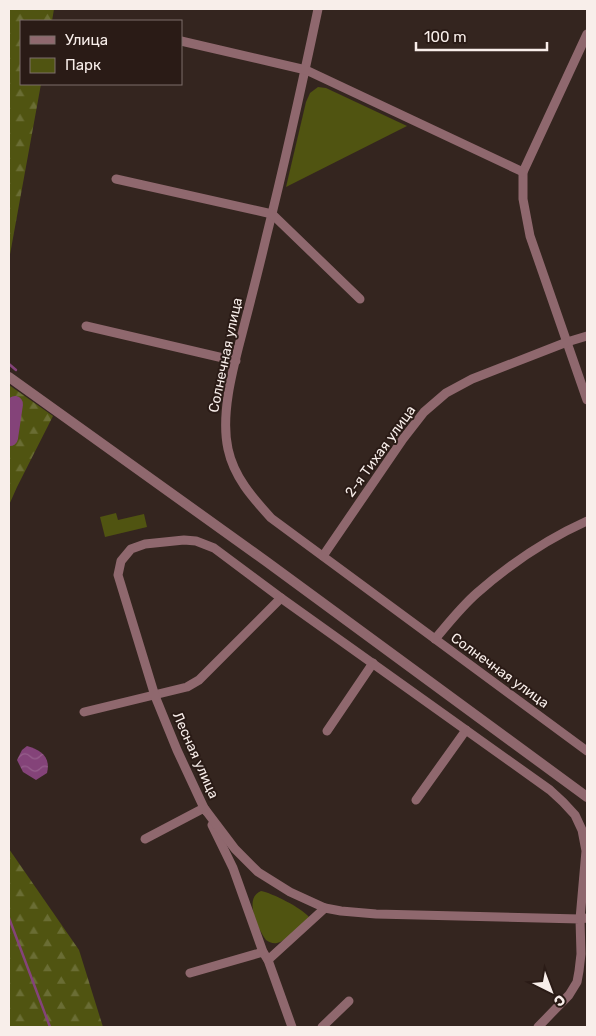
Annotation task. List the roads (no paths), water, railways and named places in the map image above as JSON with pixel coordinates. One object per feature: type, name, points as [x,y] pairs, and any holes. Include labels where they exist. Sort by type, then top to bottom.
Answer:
[{"type":"street","name":"Солнечная улица","points":[[318,9],[306,70],[236,361],[225,420],[228,448],[236,474],[250,496],[271,518],[587,751]]},
{"type":"street","points":[[587,34],[583,55],[523,172],[523,200],[530,236],[587,400]]},
{"type":"street","points":[[182,41],[306,70],[523,172]]},
{"type":"street","points":[[116,179],[272,214],[360,298]]},
{"type":"street","points":[[86,326],[236,361]]},
{"type":"street","name":"2-я Тихая улица","points":[[323,556],[424,412],[446,393],[472,380],[567,342],[587,336]]},
{"type":"street","points":[[9,376],[259,556],[587,797]]},
{"type":"street","points":[[435,639],[476,594],[507,569],[541,545],[587,521]]},
{"type":"street","name":"Лесная улица","points":[[281,598],[214,548],[196,541],[184,540],[145,544],[130,549],[121,561],[118,575],[155,696],[177,750],[204,808],[235,849],[258,872],[290,892],[325,908],[376,914],[584,919]]},
{"type":"street","points":[[84,712],[187,687],[199,680],[281,598],[550,790],[575,815],[582,830],[586,851],[584,919],[579,971],[577,982],[569,995],[538,1027]]},
{"type":"street","points":[[327,731],[373,663]]},
{"type":"street","points":[[416,800],[466,730]]},
{"type":"street","points":[[145,839],[204,808],[233,868],[292,1027]]},
{"type":"street","points":[[190,973],[265,956],[325,908]]},
{"type":"street","points":[[322,1027],[350,1001]]},
{"type":"water","points":[[27,746],[41,752],[48,763],[47,773],[36,780],[23,772],[17,760],[22,750]]},
{"type":"waterway","points":[[9,364],[16,370]]},
{"type":"waterway","points":[[10,438],[15,404]]},
{"type":"waterway","points":[[9,442],[10,438]]},
{"type":"waterway","points":[[9,918],[50,1027]]}]
